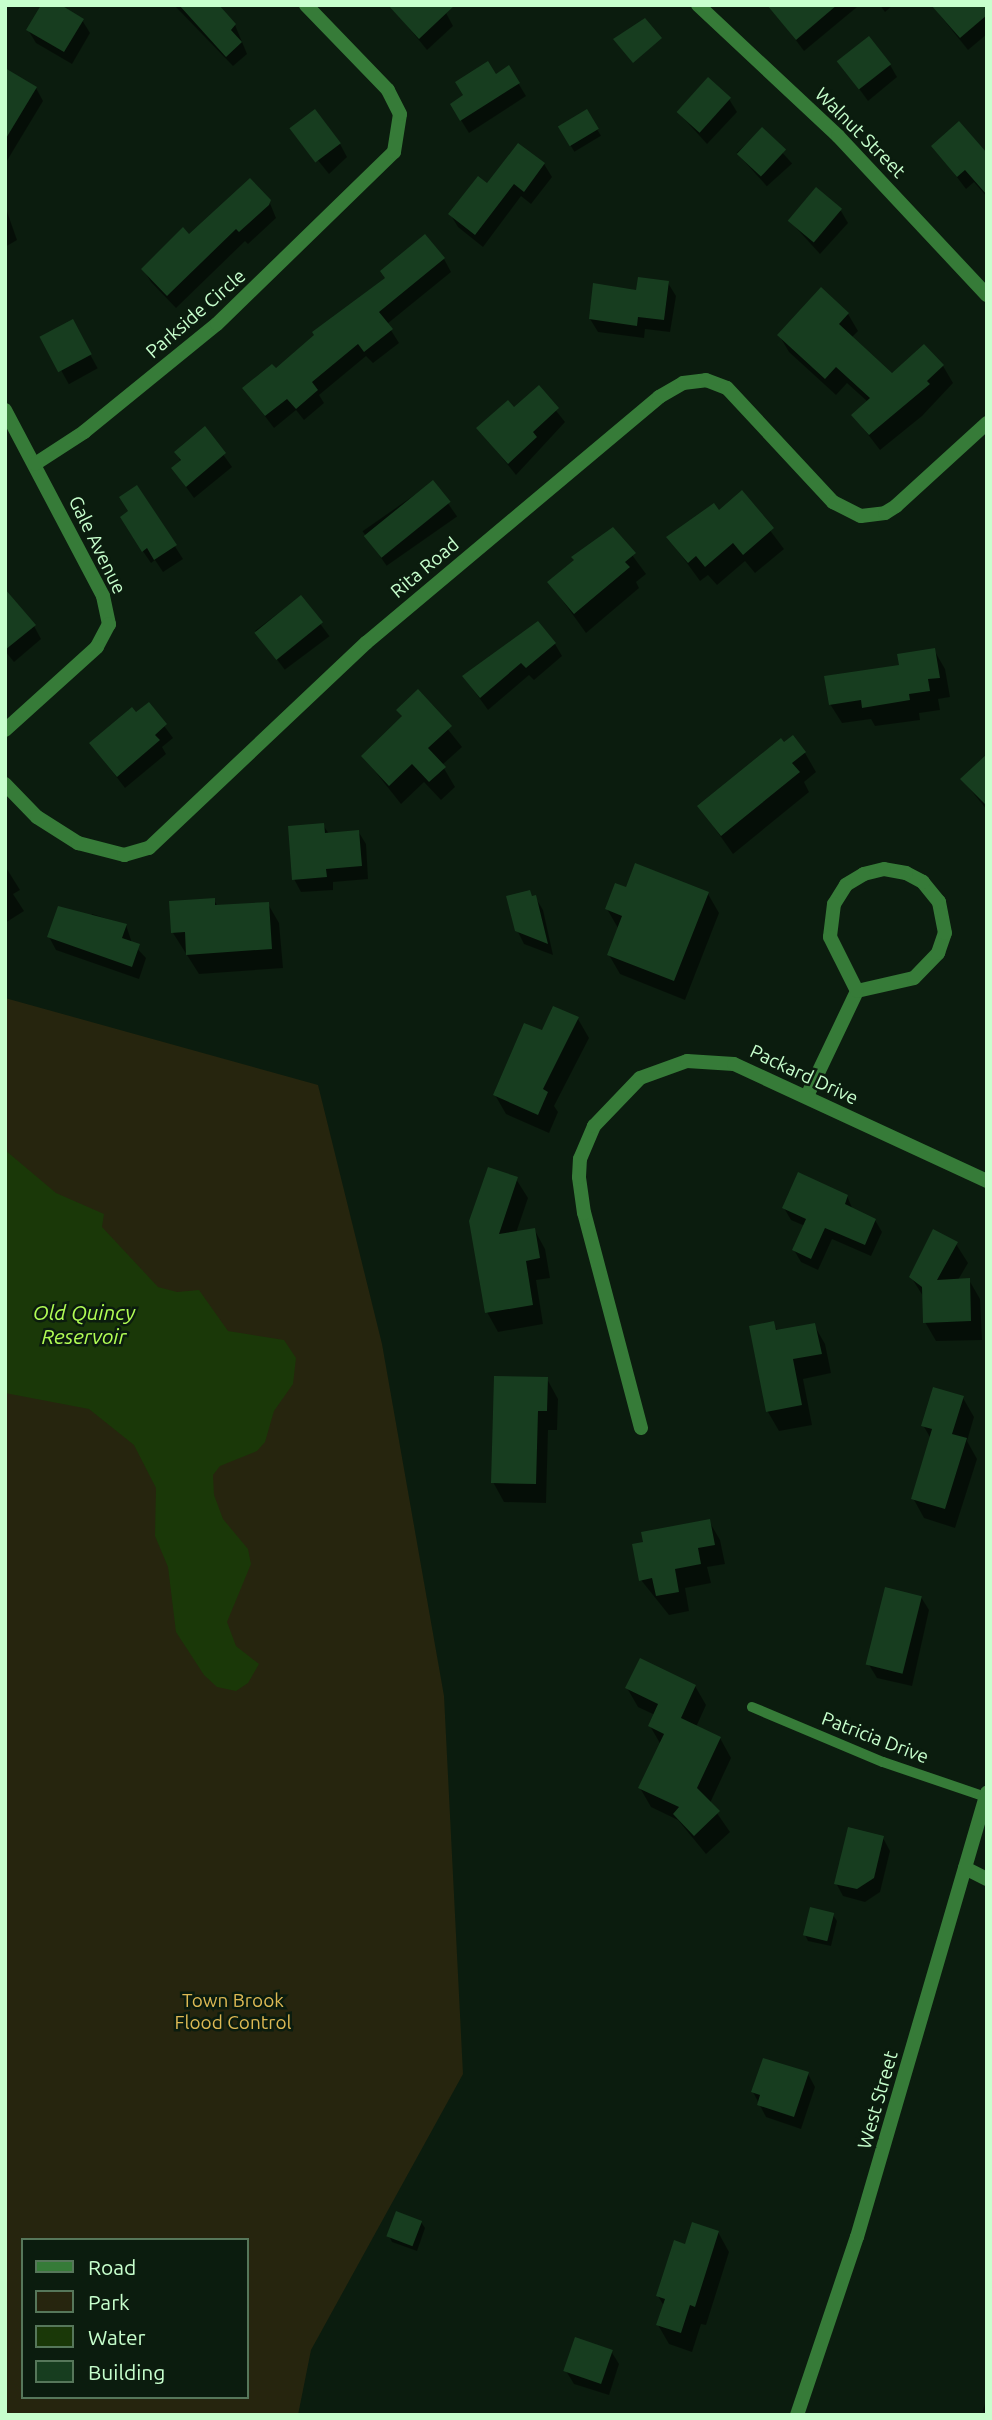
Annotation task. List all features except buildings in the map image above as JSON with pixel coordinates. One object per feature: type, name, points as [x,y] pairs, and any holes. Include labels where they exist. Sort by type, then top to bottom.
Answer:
[{"type":"street","name":"Parkside Circle","points":[[35,464],[84,432],[217,324],[386,163],[399,140],[400,127],[388,90],[306,5]]},
{"type":"street","name":"Walnut Street","points":[[698,5],[838,136],[987,295]]},
{"type":"street","name":"Rita Road","points":[[5,784],[37,817],[78,844],[124,855],[149,848],[366,643],[659,397],[683,383],[706,380],[727,388],[833,502],[851,514],[873,516],[906,499],[987,424]]},
{"type":"street","points":[[5,410],[35,464]]},
{"type":"street","name":"Gale Avenue","points":[[5,730],[92,652],[109,624],[103,596],[35,464]]},
{"type":"street","points":[[884,869],[906,873],[923,882],[939,902],[944,933],[938,953],[914,978],[857,991],[830,937],[834,904],[846,885],[864,874],[884,869]]},
{"type":"street","points":[[807,1096],[857,991]]},
{"type":"street","name":"Packard Drive","points":[[641,1428],[580,1195],[580,1159],[594,1126],[640,1078],[687,1061],[734,1064],[987,1181]]},
{"type":"street","name":"West Street","points":[[797,2415],[857,2237],[986,1795]]},
{"type":"street","points":[[965,1868],[987,1879]]},
{"type":"lane","name":"Patricia Drive","points":[[752,1707],[883,1762],[986,1795]]},
{"type":"green space","name":"Town Brook Flood Control","points":[[5,998],[318,1085],[382,1344],[444,1696],[463,2074],[311,2350],[298,2415],[5,2415]]},
{"type":"water","name":"Old Quincy Reservoir","points":[[5,1150],[56,1193],[104,1214],[102,1227],[158,1287],[177,1292],[199,1290],[228,1331],[284,1340],[296,1358],[293,1384],[274,1411],[265,1442],[257,1451],[220,1466],[213,1475],[214,1495],[223,1519],[248,1549],[251,1564],[227,1622],[236,1646],[259,1664],[248,1683],[236,1691],[217,1687],[204,1675],[176,1632],[168,1567],[155,1536],[156,1488],[134,1445],[89,1409],[5,1393]]}]
